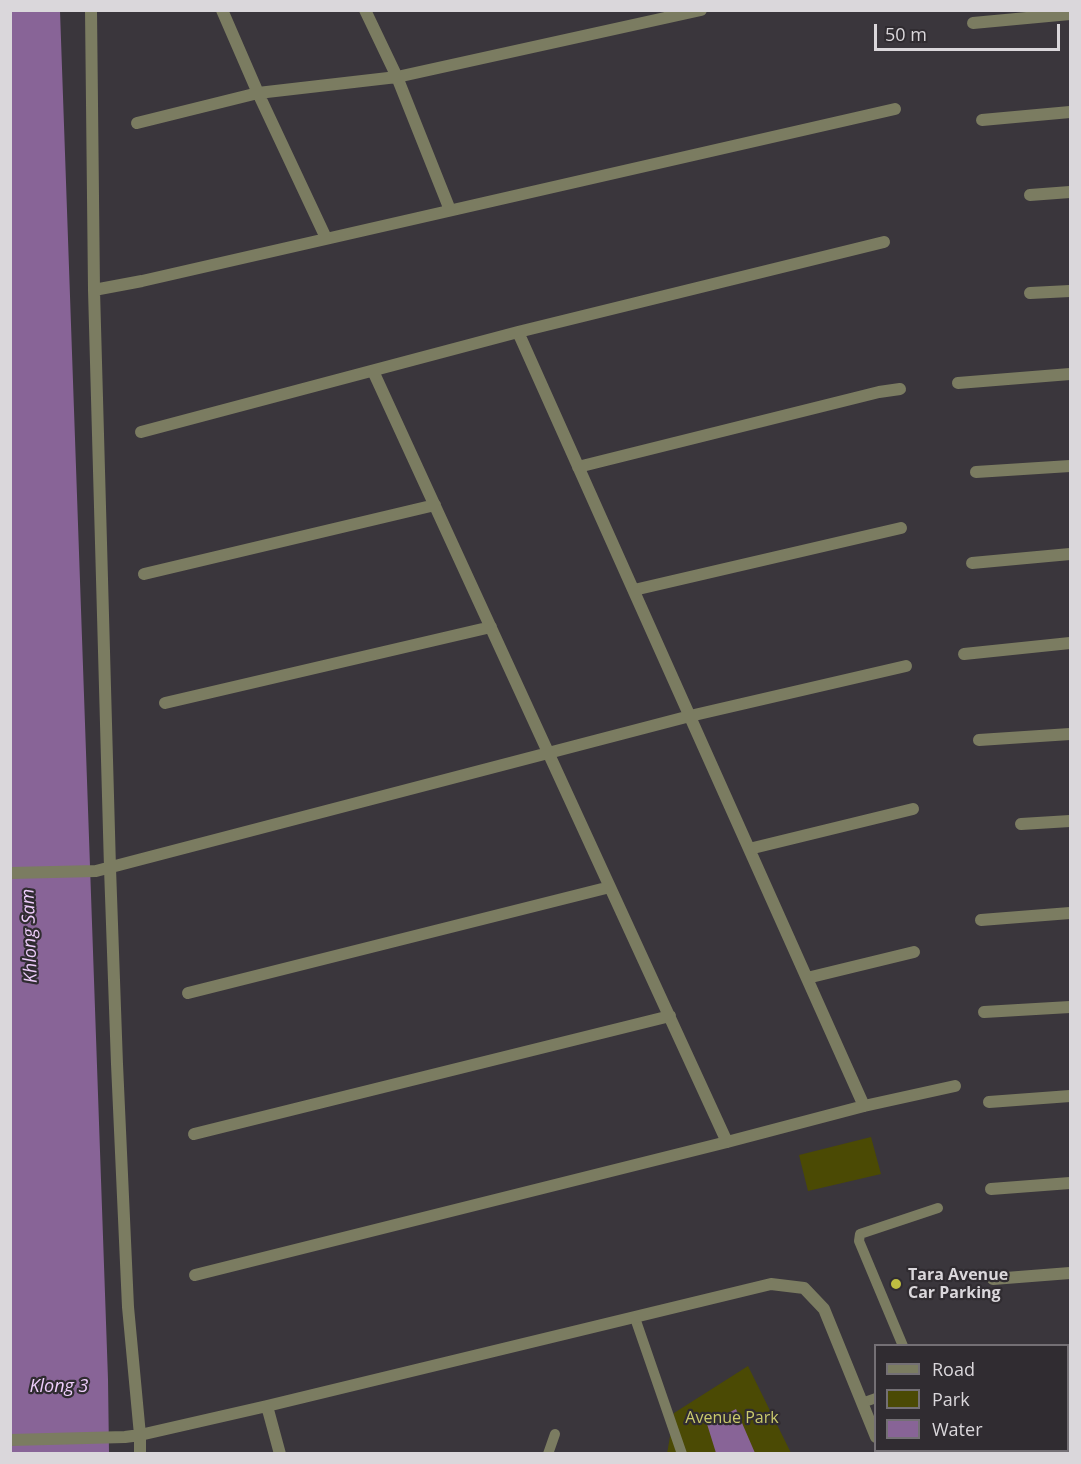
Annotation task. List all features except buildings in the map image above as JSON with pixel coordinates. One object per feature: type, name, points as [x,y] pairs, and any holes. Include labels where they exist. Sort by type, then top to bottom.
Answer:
[{"type":"street","points":[[91,10],[94,290],[110,868],[128,1307],[140,1454]]},
{"type":"street","points":[[222,10],[326,238]]},
{"type":"street","points":[[365,10],[397,77],[450,210]]},
{"type":"street","points":[[137,123],[258,93],[397,77],[701,10]]},
{"type":"street","points":[[973,22],[1071,14]]},
{"type":"street","points":[[94,290],[153,279],[895,109]]},
{"type":"street","points":[[982,120],[1071,112]]},
{"type":"street","points":[[1030,195],[1071,192]]},
{"type":"street","points":[[141,432],[518,332],[884,242]]},
{"type":"street","points":[[1030,293],[1071,291]]},
{"type":"street","points":[[518,332],[864,1106]]},
{"type":"street","points":[[374,371],[727,1142]]},
{"type":"street","points":[[958,383],[1071,374]]},
{"type":"street","points":[[578,467],[879,392],[900,389]]},
{"type":"street","points":[[976,472],[1071,466]]},
{"type":"street","points":[[144,574],[435,505]]},
{"type":"street","points":[[634,590],[901,528]]},
{"type":"street","points":[[972,563],[1071,554]]},
{"type":"street","points":[[165,703],[491,627]]},
{"type":"street","points":[[964,654],[1071,643]]},
{"type":"street","points":[[10,873],[96,871],[110,868],[690,716],[906,666]]},
{"type":"street","points":[[979,740],[1071,734]]},
{"type":"street","points":[[749,849],[913,809]]},
{"type":"street","points":[[1021,824],[1071,821]]},
{"type":"street","points":[[188,993],[610,887]]},
{"type":"street","points":[[981,920],[1071,913]]},
{"type":"street","points":[[807,978],[914,952]]},
{"type":"street","points":[[984,1012],[1071,1007]]},
{"type":"street","points":[[194,1134],[670,1016]]},
{"type":"street","points":[[195,1275],[864,1106],[955,1086]]},
{"type":"street","points":[[989,1102],[1071,1096]]},
{"type":"street","points":[[991,1189],[1071,1182]]},
{"type":"street","points":[[993,1279],[1071,1273]]},
{"type":"street","points":[[10,1440],[140,1435],[771,1284],[804,1288],[824,1309],[874,1432]]},
{"type":"street","points":[[267,1406],[280,1454]]},
{"type":"lane","points":[[902,1344],[859,1241],[860,1234],[938,1208]]},
{"type":"lane","points":[[635,1318],[682,1454]]},
{"type":"lane","points":[[862,1403],[874,1399]]},
{"type":"lane","points":[[548,1454],[555,1434]]},
{"type":"green space","points":[[871,1137],[881,1174],[808,1191],[799,1155]]},
{"type":"green space","name":"Avenue Park","points":[[748,1366],[791,1453],[667,1454],[674,1413]]},
{"type":"water","name":"Klong 3","points":[[10,11],[60,11],[109,1453],[11,1453]]},
{"type":"water","points":[[736,1409],[755,1453],[716,1453],[707,1424]]},
{"type":"place","name":"Tara Avenue Car Parking","points":[[896,1284]]},
{"type":"water label","name":"Khlong Sam","points":[[30,936]]}]
